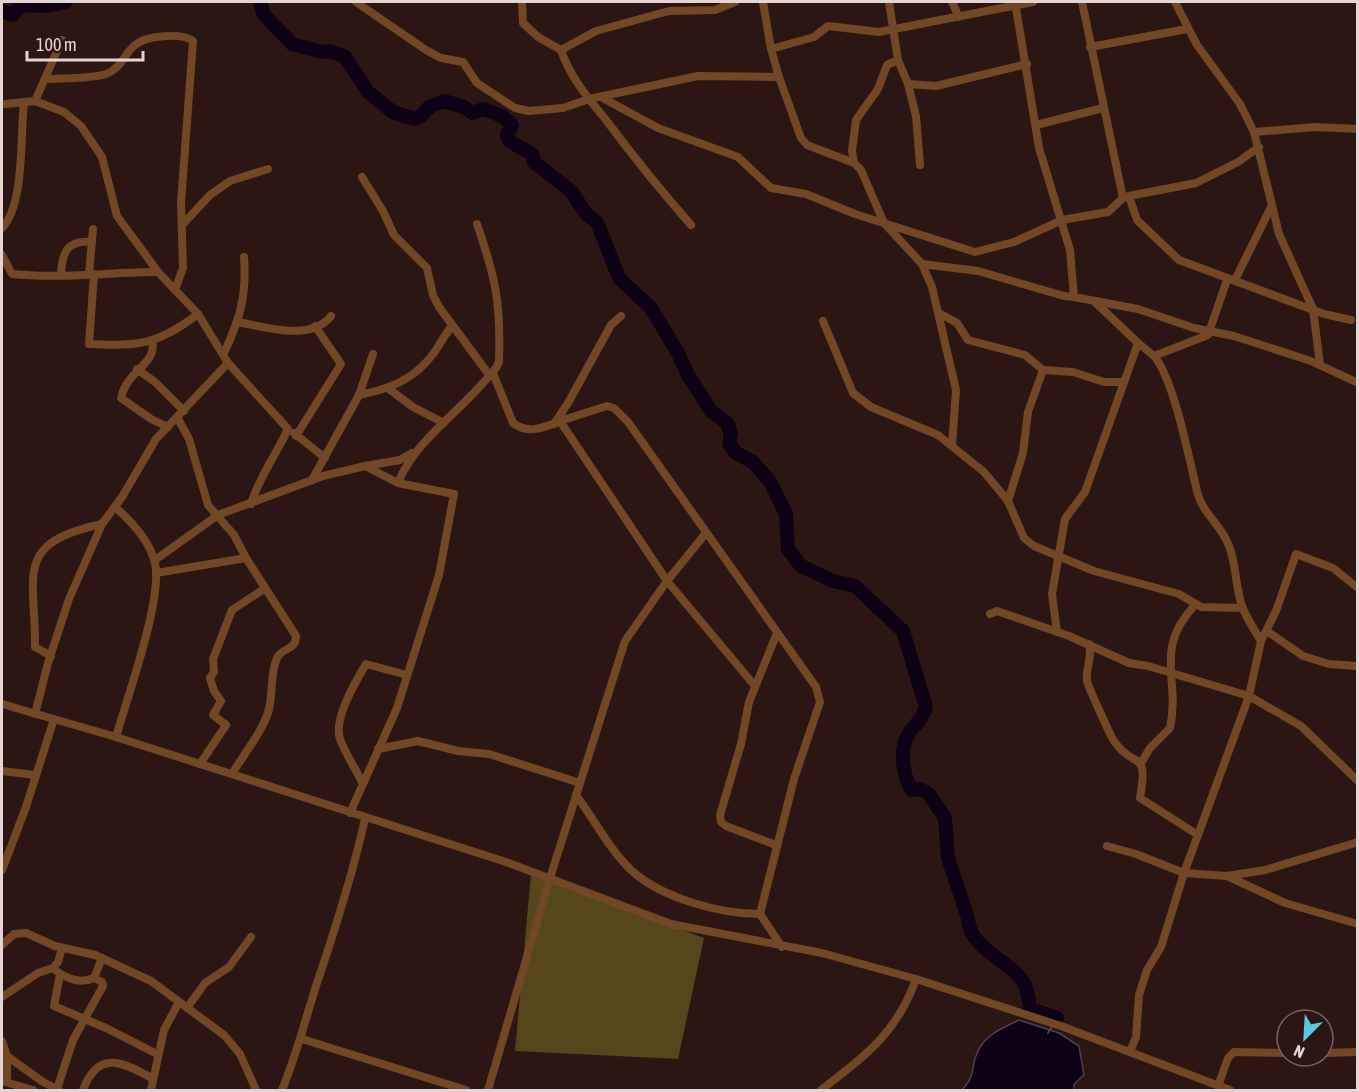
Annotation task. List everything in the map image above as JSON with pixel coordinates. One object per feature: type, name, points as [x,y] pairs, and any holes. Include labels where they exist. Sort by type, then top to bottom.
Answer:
[{"type":"street","points":[[356,2],[426,50],[441,57],[463,62],[477,82],[515,108],[529,111],[563,108],[589,99],[698,76],[779,77]]},
{"type":"street","points":[[522,2],[523,23],[538,37],[561,50],[566,66],[589,99],[652,181],[691,225]]},
{"type":"street","points":[[561,50],[605,28],[669,11],[715,10],[735,2]]},
{"type":"street","points":[[763,2],[771,49],[801,138],[807,145],[854,162],[861,170],[884,223],[922,264],[932,287],[956,390],[952,445]]},
{"type":"street","points":[[889,2],[898,60],[908,84],[916,116],[920,165]]},
{"type":"street","points":[[951,2],[959,17]]},
{"type":"street","points":[[771,49],[814,37],[828,26],[879,32],[1033,2]]},
{"type":"street","points":[[1082,2],[1103,108],[1126,197],[1137,220],[1169,253],[1179,260],[1313,309],[1351,320]]},
{"type":"street","points":[[1175,2],[1187,29],[1240,104],[1254,132],[1272,205],[1289,260],[1313,309],[1320,365]]},
{"type":"street","points":[[1016,4],[1039,148],[1062,220],[1073,271],[1074,297]]},
{"type":"street","points":[[1090,47],[1187,29]]},
{"type":"street","points":[[46,79],[105,74],[120,66],[133,46],[143,40],[182,36],[193,41],[181,203],[183,268],[176,290]]},
{"type":"street","points":[[35,101],[62,40]]},
{"type":"street","points":[[854,162],[852,151],[855,120],[878,89],[887,65],[898,60]]},
{"type":"street","points":[[908,84],[936,86],[1027,64]]},
{"type":"street","points":[[601,97],[658,128],[738,157],[771,188],[806,194],[884,223],[975,252],[1014,242],[1062,220],[1108,212],[1126,197],[1196,183],[1228,168],[1259,147]]},
{"type":"street","points":[[6,104],[35,101],[63,112],[81,126],[102,157],[117,216],[158,272],[198,314],[224,353],[228,363],[288,429],[325,458]]},
{"type":"street","points":[[2,228],[10,212],[20,179],[20,137],[24,103]]},
{"type":"street","points":[[1036,125],[1103,108]]},
{"type":"street","points":[[1254,132],[1315,127],[1358,129]]},
{"type":"street","points":[[182,225],[210,195],[230,181],[268,169]]},
{"type":"street","points":[[362,177],[394,235],[427,268],[433,296],[452,326],[491,374],[513,423],[519,428],[535,429],[602,406],[614,408],[628,422],[816,687],[820,702],[776,845],[760,914],[782,946]]},
{"type":"street","points":[[1154,356],[1206,337],[1231,280],[1272,205]]},
{"type":"street","points":[[398,483],[404,467],[416,451],[491,374],[499,362],[499,296],[494,271],[477,224]]},
{"type":"street","points":[[93,229],[89,344],[138,345],[169,335],[198,314]]},
{"type":"street","points":[[61,274],[64,250],[70,244],[92,242]]},
{"type":"street","points":[[2,255],[12,274],[47,278],[61,274],[158,272]]},
{"type":"street","points":[[224,353],[238,322],[246,285],[244,257]]},
{"type":"street","points":[[922,264],[978,271],[1064,297],[1138,309],[1194,328],[1244,339],[1320,365],[1358,383]]},
{"type":"street","points":[[1095,302],[1154,356],[1165,374],[1193,466],[1201,504],[1212,522],[1222,531],[1230,547],[1243,608],[1261,641]]},
{"type":"street","points":[[939,313],[957,323],[968,340],[1025,356],[1043,370],[1073,372],[1104,382],[1124,382]]},
{"type":"street","points":[[238,322],[295,331],[326,322],[331,316]]},
{"type":"street","points":[[557,422],[611,326],[621,316]]},
{"type":"street","points":[[823,321],[853,393],[871,407],[922,426],[952,445],[984,472],[1008,501],[1024,538],[1034,546],[1094,572],[1179,594],[1196,604],[1212,609],[1243,608]]},
{"type":"street","points":[[296,436],[341,364],[315,326]]},
{"type":"street","points":[[359,395],[389,389],[405,380],[424,364],[452,326]]},
{"type":"street","points":[[152,340],[154,348],[150,360],[137,369],[121,398],[151,419],[168,427]]},
{"type":"street","points":[[1057,632],[1052,594],[1065,519],[1084,492],[1138,343]]},
{"type":"street","points":[[312,480],[359,395],[374,354]]},
{"type":"street","points":[[35,714],[69,599],[102,524],[115,507],[144,456],[228,363]]},
{"type":"street","points":[[137,369],[155,381],[184,411]]},
{"type":"street","points":[[1008,501],[1023,453],[1028,412],[1043,370]]},
{"type":"street","points":[[389,389],[406,403],[444,423]]},
{"type":"street","points":[[177,417],[189,439],[206,501],[238,541],[264,589],[287,620],[296,640],[292,647],[282,652],[276,660],[268,712],[232,774]]},
{"type":"street","points":[[557,422],[667,581],[755,686]]},
{"type":"street","points":[[250,504],[261,476],[278,452],[288,429]]},
{"type":"street","points":[[154,560],[219,515],[312,480],[365,466],[400,460],[416,451]]},
{"type":"street","points":[[350,813],[397,708],[439,575],[454,494],[398,483],[365,466]]},
{"type":"street","points":[[115,507],[136,529],[154,560],[156,573],[153,604],[116,737]]},
{"type":"street","points":[[51,656],[39,652],[35,647],[33,568],[45,549],[60,536],[102,524]]},
{"type":"street","points":[[488,1090],[550,878],[625,641],[667,581],[706,533]]},
{"type":"street","points":[[1130,1052],[1136,1037],[1139,995],[1147,970],[1161,947],[1184,873],[1249,696],[1261,641],[1267,631],[1296,554],[1326,565],[1358,588]]},
{"type":"street","points":[[156,573],[246,558]]},
{"type":"street","points":[[200,764],[226,725],[213,715],[221,701],[213,691],[210,678],[214,672],[213,659],[225,624],[234,607],[264,589]]},
{"type":"street","points":[[1141,763],[1150,748],[1170,728],[1172,703],[1169,655],[1183,617],[1196,604]]},
{"type":"street","points":[[990,614],[997,611],[1089,644],[1119,659],[1249,696],[1301,726],[1358,781]]},
{"type":"street","points":[[1267,631],[1303,656],[1329,664],[1358,666]]},
{"type":"street","points":[[776,845],[721,822],[749,702],[777,633]]},
{"type":"street","points":[[1089,644],[1092,654],[1088,685],[1113,740],[1141,763],[1143,772],[1140,798],[1198,835]]},
{"type":"street","points":[[362,782],[340,739],[339,726],[342,711],[366,664],[407,675]]},
{"type":"street","points":[[2,704],[116,737],[550,878],[671,924],[844,959],[916,979],[1060,1026],[1230,1090]]},
{"type":"street","points":[[2,870],[26,807],[54,719]]},
{"type":"street","points":[[378,749],[418,741],[497,757],[580,783]]},
{"type":"street","points":[[2,771],[35,775]]},
{"type":"street","points":[[576,795],[620,858],[639,878],[702,905],[740,914],[760,914]]},
{"type":"street","points":[[282,1090],[302,1039],[339,920],[365,819]]},
{"type":"street","points":[[1107,846],[1136,854],[1184,873],[1227,876],[1265,870],[1358,842]]},
{"type":"street","points":[[1227,876],[1285,903],[1358,924]]},
{"type":"street","points":[[2,945],[14,934],[26,933],[62,948],[84,951],[151,981],[233,1045],[245,1064],[256,1090]]},
{"type":"street","points":[[187,1008],[206,983],[232,964],[251,938]]},
{"type":"street","points":[[62,948],[56,971],[54,1006],[157,1054]]},
{"type":"street","points":[[94,978],[102,958]]},
{"type":"street","points":[[2,997],[38,974],[56,971],[80,981],[99,979],[103,986],[84,1018],[66,1058],[58,1090],[7,1056]]},
{"type":"street","points":[[821,1090],[863,1058],[891,1030],[916,979]]},
{"type":"street","points":[[151,1090],[164,1030],[179,1002]]},
{"type":"street","points":[[302,1039],[466,1090]]},
{"type":"street","points":[[2,1041],[7,1056],[4,1081],[33,1090]]},
{"type":"street","points":[[1218,1086],[1228,1058],[1234,1052],[1275,1053]]},
{"type":"street","points":[[1335,1053],[1358,1052]]},
{"type":"street","points":[[83,1090],[91,1072],[104,1063],[126,1065],[153,1079]]},
{"type":"shaded area","points":[[531,874],[704,938],[678,1059],[515,1051]]},
{"type":"shaded area","points":[[1019,1020],[1059,1033],[1079,1046],[1084,1075],[1074,1084],[1074,1090],[962,1090],[972,1075],[981,1045],[996,1032]]},
{"type":"waterway","points":[[2,11],[13,15],[21,5],[44,6],[66,2]]},
{"type":"waterway","points":[[260,2],[264,15],[292,44],[322,52],[330,51],[345,57],[368,92],[393,112],[414,119],[421,116],[429,107],[444,101],[464,107],[472,113],[483,109],[502,116],[512,125],[507,135],[509,141],[532,154],[534,162],[571,191],[587,215],[597,222],[619,278],[651,308],[711,411],[727,423],[731,434],[729,444],[736,453],[753,462],[771,483],[786,514],[788,549],[801,566],[833,581],[855,586],[903,631],[926,707],[905,741],[903,763],[909,785],[912,790],[920,789],[929,794],[945,818],[948,858],[970,929],[976,939],[1020,977],[1026,988],[1030,1009],[1057,1018]]},
{"type":"waterway","points":[[1048,1033],[1057,1018]]}]
